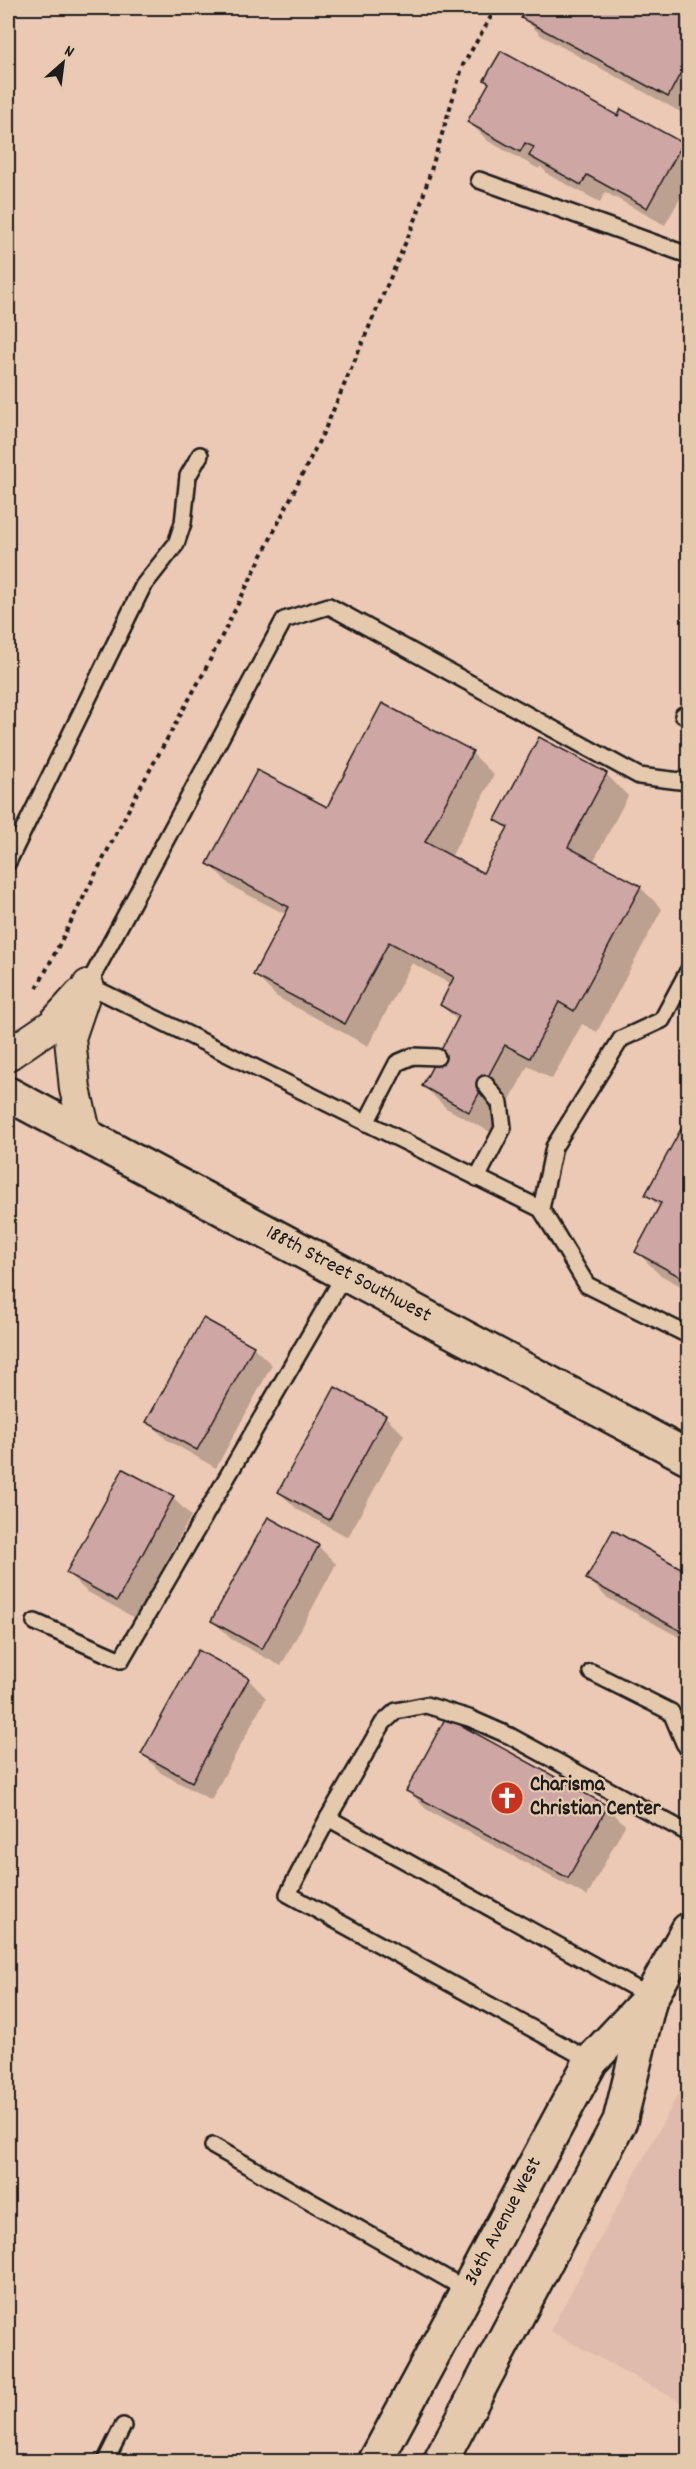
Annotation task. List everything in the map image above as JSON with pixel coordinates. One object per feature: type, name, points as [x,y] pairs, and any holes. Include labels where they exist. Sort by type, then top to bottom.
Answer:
[{"type":"main road","name":"188th Street Southwest","points":[[8,1094],[688,1457]]},
{"type":"main road","name":"36th Avenue West","points":[[375,2462],[591,2061],[680,1963],[688,1930]]},
{"type":"main road","name":"36th Avenue West","points":[[440,2462],[620,2121],[651,1996]]},
{"type":"street","points":[[8,1055],[52,1025],[88,985]]},
{"type":"street","points":[[86,1135],[75,1089],[70,1038],[88,985]]},
{"type":"lane","points":[[479,180],[688,255]]},
{"type":"lane","points":[[8,862],[144,586],[176,544],[183,523],[188,477],[200,455]]},
{"type":"lane","points":[[688,782],[639,776],[329,606],[284,620],[88,985],[541,1209],[587,1285],[688,1335]]},
{"type":"lane","points":[[541,1209],[554,1147],[621,1039],[662,1020],[688,971]]},
{"type":"lane","points":[[366,1123],[398,1063],[413,1056],[437,1057]]},
{"type":"lane","points":[[477,1178],[503,1128],[500,1103],[485,1083]]},
{"type":"lane","points":[[35,1622],[121,1660],[345,1274]]},
{"type":"lane","points":[[591,1672],[671,1712],[688,1749]]},
{"type":"lane","points":[[591,2061],[288,1893],[328,1818],[383,1724],[396,1711],[426,1705],[469,1718],[510,1736],[688,1833]]},
{"type":"lane","points":[[328,1818],[651,1996]]},
{"type":"lane","points":[[213,2146],[467,2290]]},
{"type":"lane","points":[[105,2462],[123,2426]]},
{"type":"path","points":[[35,990],[135,797],[203,674],[326,427],[417,216],[463,65],[496,8]]},
{"type":"shaded area","points":[[688,2076],[688,2406],[550,2331]]},
{"type":"building","points":[[527,8],[684,8],[688,10],[688,78],[680,74],[668,97],[521,18]]},
{"type":"building","points":[[501,51],[618,116],[621,109],[683,143],[647,208],[587,175],[581,185],[529,156],[534,147],[525,143],[520,152],[467,122],[489,83],[484,80]]},
{"type":"building","points":[[382,703],[473,751],[425,842],[483,873],[508,827],[495,820],[539,737],[607,773],[568,847],[641,886],[574,1011],[559,1002],[530,1058],[505,1045],[469,1112],[422,1086],[459,1016],[440,1005],[454,977],[389,942],[345,1024],[253,975],[289,907],[207,864],[257,770],[327,807]]},
{"type":"building","points":[[681,1129],[688,1133],[688,1281],[635,1252],[661,1203],[645,1195]]},
{"type":"building","points":[[203,1318],[254,1346],[197,1450],[146,1422]]},
{"type":"building","points":[[335,1387],[386,1415],[329,1520],[278,1492]]},
{"type":"building","points":[[123,1469],[174,1496],[117,1601],[66,1573]]},
{"type":"building","points":[[268,1517],[319,1545],[262,1649],[211,1621]]},
{"type":"building","points":[[613,1530],[688,1572],[688,1635],[586,1579]]},
{"type":"building","points":[[198,1650],[249,1678],[192,1782],[141,1754]]},
{"type":"building","name":"Charisma Christian Center","points":[[446,1717],[608,1806],[568,1878],[406,1791]]},
{"type":"place","name":"Charisma Christian Center","points":[[507,1798]]}]
